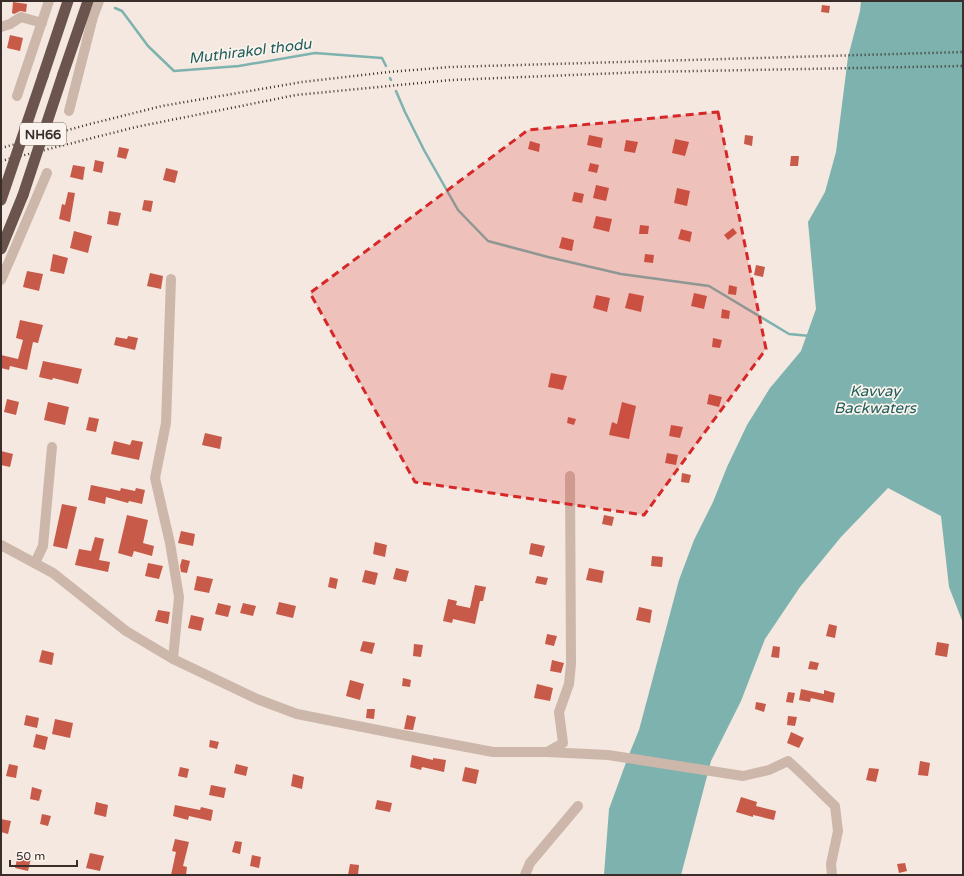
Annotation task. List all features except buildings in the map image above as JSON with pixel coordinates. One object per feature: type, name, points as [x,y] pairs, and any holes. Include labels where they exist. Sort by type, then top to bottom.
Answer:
[{"type":"highway","name":"NH66","points":[[1,200],[68,1]]},
{"type":"highway","name":"NH66","points":[[1,249],[23,195],[88,1]]},
{"type":"street","points":[[17,96],[49,1]]},
{"type":"street","points":[[69,111],[93,17],[99,1]]},
{"type":"street","points":[[1,27],[10,24],[20,17],[42,23]]},
{"type":"street","points":[[1,280],[47,173]]},
{"type":"street","points":[[172,279],[166,423],[155,478],[170,543],[179,597],[174,660]]},
{"type":"street","points":[[35,563],[43,546],[52,447]]},
{"type":"street","points":[[547,752],[563,743],[559,712],[569,684],[571,664],[570,476]]},
{"type":"street","points":[[1,545],[53,573],[126,631],[174,660],[258,699],[297,714],[403,736],[493,752],[547,752],[608,755],[743,776],[769,770],[788,761],[835,806],[838,831],[831,864],[832,875]]},
{"type":"street","points":[[525,875],[530,863],[578,806]]},
{"type":"highlighted area","points":[[718,112],[766,349],[644,515],[415,482],[310,293],[528,130]]},
{"type":"water","name":"Kavvay Backwaters","points":[[861,1],[963,1],[963,623],[949,587],[941,516],[888,488],[841,537],[800,587],[765,639],[741,701],[711,761],[681,875],[604,875],[609,809],[639,730],[679,580],[694,540],[713,502],[727,467],[747,425],[770,388],[801,351],[816,309],[808,222],[825,192],[836,152],[848,57],[860,11]]},
{"type":"waterway","name":"Muthirakol thodu","points":[[115,8],[122,11],[148,46],[174,71],[239,66],[315,53],[382,58],[386,66]]},
{"type":"waterway","points":[[396,91],[424,150],[458,210],[488,241],[621,274],[709,286],[789,334],[810,336]]},
{"type":"railway","points":[[1,148],[162,106],[302,82],[389,72],[450,67],[963,52]]},
{"type":"railway","points":[[1,161],[136,127],[296,95],[451,80],[644,72],[963,66]]}]
